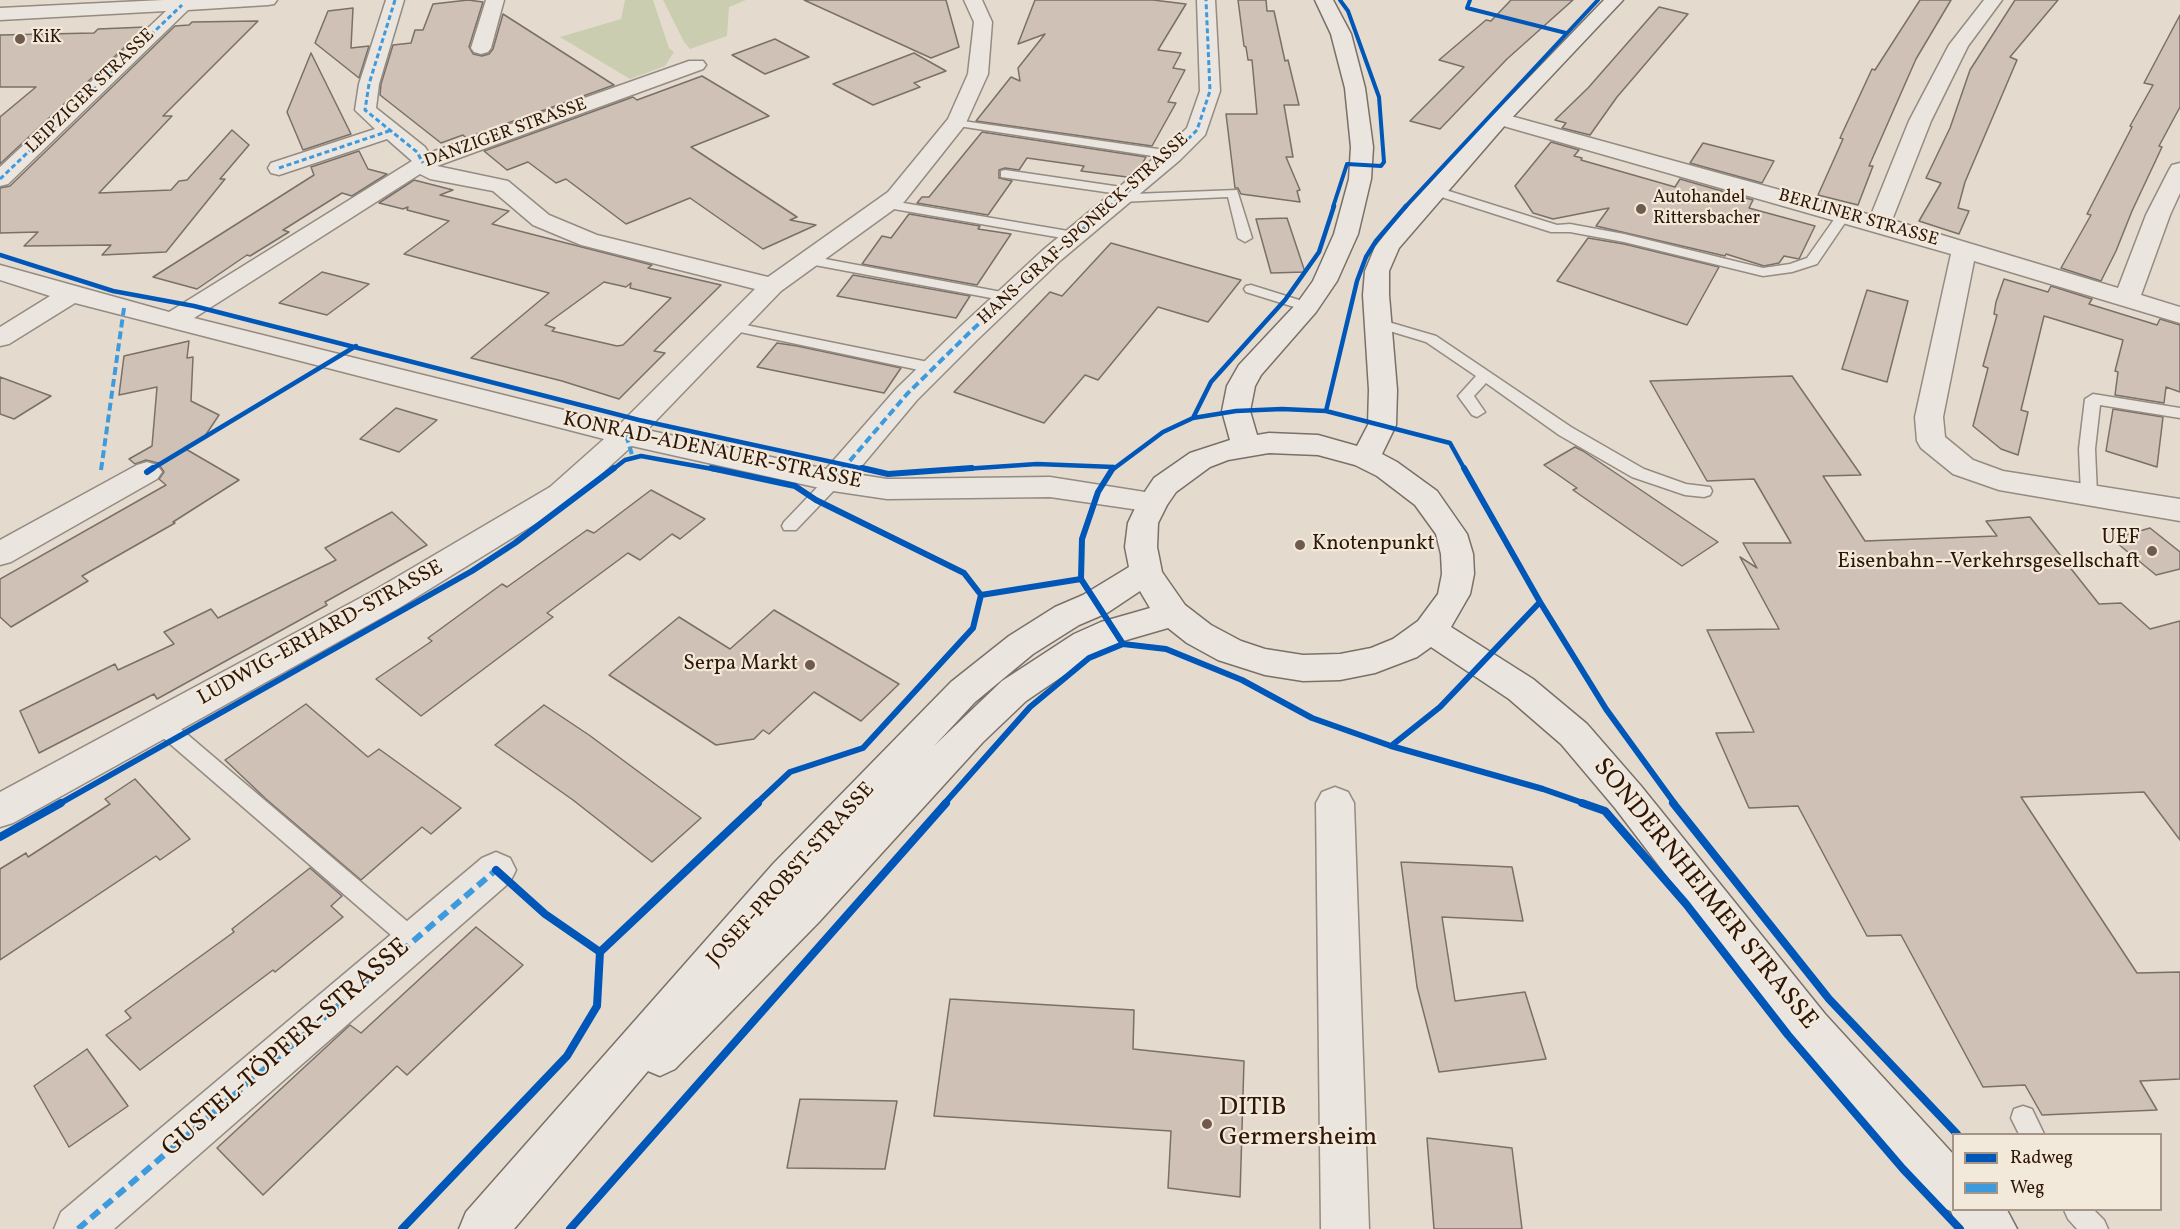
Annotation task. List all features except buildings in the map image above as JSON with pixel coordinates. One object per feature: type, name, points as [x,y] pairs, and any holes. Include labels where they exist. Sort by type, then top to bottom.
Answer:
[{"type":"street","points":[[0,15],[185,2],[268,0]]},
{"type":"street","points":[[394,0],[369,84],[365,110],[417,152],[430,172],[500,186],[541,220],[589,240],[772,286]]},
{"type":"street","points":[[481,48],[495,0]]},
{"type":"street","name":"LUDWIG-ERHARD-STRASSE","points":[[0,811],[387,599],[561,494],[626,435],[772,286],[896,197],[956,123],[978,74],[983,22],[974,0]]},
{"type":"street","name":"HANS-GRAF-SPONECK-STRASSE","points":[[833,481],[907,394],[933,368],[1074,236],[1172,155],[1197,130],[1210,91],[1206,0]]},
{"type":"street","points":[[1246,446],[1236,411],[1240,386],[1250,371],[1307,308],[1325,281],[1346,234],[1358,193],[1362,165],[1361,127],[1353,79],[1341,34],[1324,0]]},
{"type":"street","points":[[1365,458],[1382,425],[1383,390],[1377,271],[1387,247],[1500,119],[1614,0]]},
{"type":"street","points":[[1879,224],[1924,111],[1959,45],[1993,0]]},
{"type":"street","name":"LEIPZIGER STRASSE","points":[[0,179],[185,2]]},
{"type":"street","name":"DANZIGER STRASSE","points":[[174,320],[423,163],[696,65]]},
{"type":"street","name":"BERLINER STRASSE","points":[[1500,119],[1845,214],[2180,315]]},
{"type":"street","points":[[279,168],[389,131]]},
{"type":"street","points":[[2127,299],[2158,215],[2180,170]]},
{"type":"street","points":[[1964,250],[1929,417],[1931,441],[1963,468],[1999,480],[2179,510]]},
{"type":"street","name":"KONRAD-ADENAUER-STRASSE","points":[[0,272],[71,294],[332,362],[626,435],[833,481],[887,489],[1050,487],[1098,492],[1152,502]]},
{"type":"street","points":[[0,338],[71,294]]},
{"type":"street","points":[[1293,443],[1341,450],[1365,458],[1408,482],[1426,498],[1451,534],[1457,554],[1458,574],[1454,594],[1444,613],[1430,630],[1405,648],[1375,660],[1340,667],[1303,668],[1265,662],[1230,651],[1199,634],[1173,614],[1157,593],[1146,572],[1141,547],[1143,524],[1152,502],[1165,485],[1200,460],[1246,446],[1293,443]]},
{"type":"street","points":[[0,554],[147,472]]},
{"type":"street","name":"JOSEF-PROBST-STRASSE","points":[[483,1229],[787,876],[963,692],[1021,645],[1067,616],[1095,604],[1146,572]]},
{"type":"street","name":"JOSEF-PROBST-STRASSE","points":[[483,1229],[805,909],[970,732],[1014,691],[1086,643],[1113,631],[1173,614]]},
{"type":"street","name":"SONDERNHEIMER STRASSE","points":[[1430,630],[1521,689],[1574,734],[1628,797],[1810,1029],[1952,1188]]},
{"type":"street","points":[[1335,803],[1344,1229]]},
{"type":"street","name":"GUSTEL-TÖPFER-STRASSE","points":[[78,1229],[496,870]]},
{"type":"street","points":[[1976,1211],[1993,1229]]},
{"type":"lane","points":[[956,123],[1172,155]]},
{"type":"lane","points":[[1005,174],[1124,195],[1233,194],[1245,238]]},
{"type":"lane","points":[[1436,190],[1556,229],[1570,228],[1624,238],[1763,272],[1792,268],[1812,261],[1845,214]]},
{"type":"lane","points":[[886,204],[1074,236]]},
{"type":"lane","points":[[809,260],[1007,297]]},
{"type":"lane","points":[[1251,289],[1307,308]]},
{"type":"lane","points":[[1378,323],[1403,328],[1431,339],[1565,431],[1638,473],[1685,489],[1704,491]]},
{"type":"lane","points":[[731,326],[933,368]]},
{"type":"lane","points":[[1477,412],[1466,396],[1485,375]]},
{"type":"lane","points":[[2089,494],[2087,449],[2093,399],[2180,413]]},
{"type":"lane","points":[[790,525],[833,481]]},
{"type":"lane","points":[[161,724],[414,941]]},
{"type":"lane","points":[[2079,1211],[2095,1229]]},
{"type":"green space","points":[[625,0],[653,0],[669,48],[674,52],[665,66],[630,79],[560,37],[621,19]]},
{"type":"green space","points":[[663,0],[746,0],[729,7],[727,36],[690,49],[684,42]]},
{"type":"marked path","points":[[395,0],[369,84],[365,110],[417,152],[423,163]]},
{"type":"marked path","points":[[833,481],[907,394],[969,333],[1052,255],[1172,155],[1197,130],[1210,91],[1206,0]]},
{"type":"marked path","points":[[0,179],[182,5]]},
{"type":"marked path","points":[[279,168],[389,131]]},
{"type":"marked path","points":[[101,470],[124,308]]},
{"type":"marked path","points":[[626,435],[633,458]]},
{"type":"marked path","points":[[78,1229],[496,870]]},
{"type":"cycle path","points":[[1340,0],[1348,11],[1379,97],[1384,162]]},
{"type":"cycle path","points":[[1470,0],[1467,8],[1566,33]]},
{"type":"cycle path","points":[[1326,411],[1357,281],[1366,257],[1376,241],[1401,211],[1598,0]]},
{"type":"cycle path","points":[[1193,418],[1211,382],[1285,300],[1319,252],[1347,164],[1381,166],[1384,162]]},
{"type":"cycle path","points":[[0,255],[113,291],[194,306],[639,420],[888,474],[1037,464],[1114,467]]},
{"type":"cycle path","points":[[147,472],[356,346]]},
{"type":"cycle path","points":[[570,1229],[1030,707],[1089,658],[1123,644],[1166,649],[1242,680],[1312,718],[1391,746],[1440,707],[1540,602],[1450,443],[1326,411],[1282,409],[1236,411],[1193,418],[1163,432],[1114,467],[1098,492],[1082,539],[1081,579],[1123,644]]},
{"type":"cycle path","points":[[0,837],[472,571],[515,543],[625,460],[641,456],[662,458],[795,486],[816,500],[964,573],[981,595],[973,628],[863,748],[790,772],[600,952],[597,1006],[567,1056],[402,1229]]},
{"type":"cycle path","points":[[981,595],[1081,579]]},
{"type":"cycle path","points":[[1540,602],[1606,709],[1648,770],[1727,872],[1829,999],[1956,1133]]},
{"type":"cycle path","points":[[1391,746],[1543,789],[1605,811],[1686,904],[1788,1035],[1903,1169],[1960,1229]]},
{"type":"cycle path","points":[[496,870],[545,914],[600,952]]},
{"type":"place","name":"KiK","points":[[20,39]]},
{"type":"place","name":"Autohandel Rittersbacher","points":[[1641,209]]},
{"type":"place","name":"Knotenpunkt","points":[[1300,545]]},
{"type":"place","name":"UEF Eisenbahn--Verkehrsgesellschaft","points":[[2152,551]]},
{"type":"place","name":"Serpa Markt","points":[[810,665]]},
{"type":"place","name":"DITIB Germersheim","points":[[1207,1124]]}]
